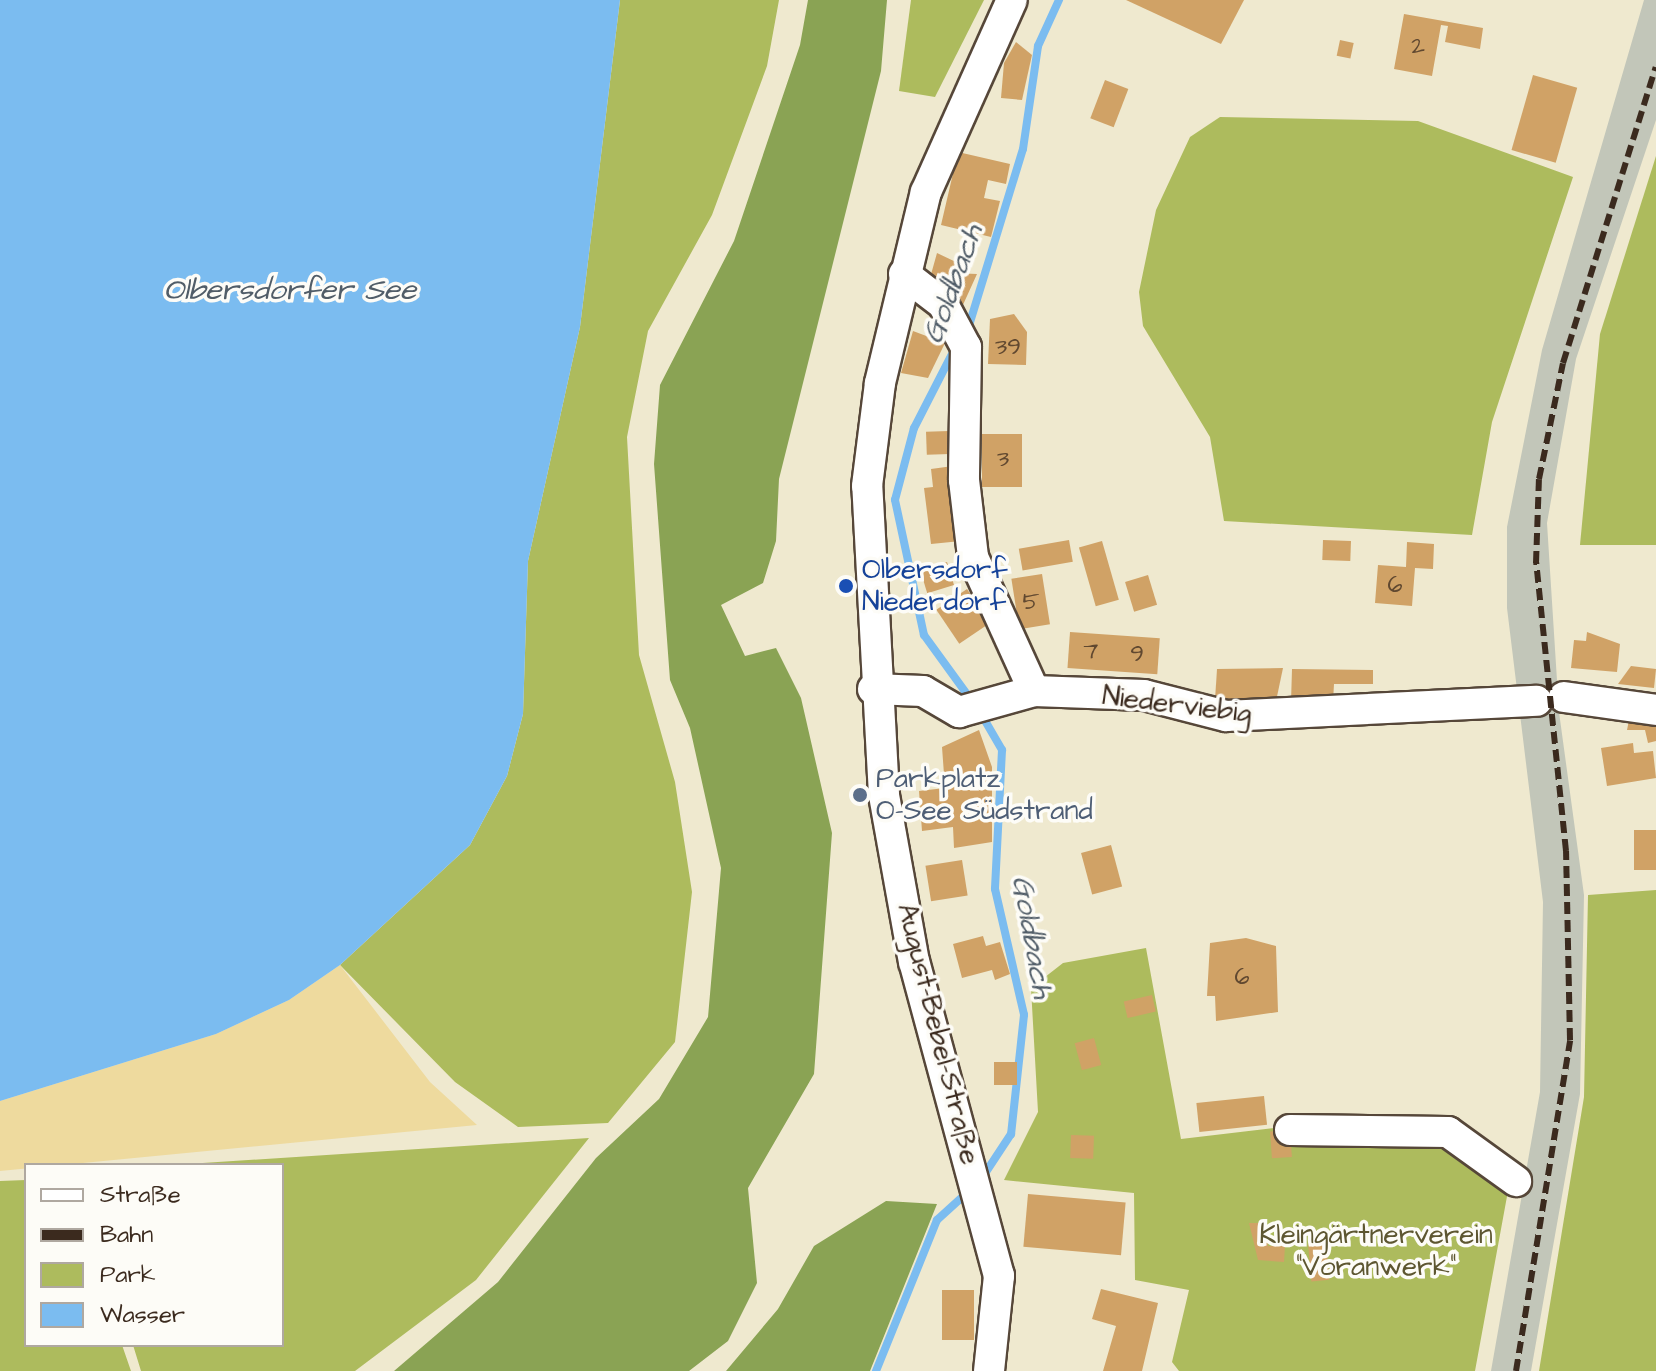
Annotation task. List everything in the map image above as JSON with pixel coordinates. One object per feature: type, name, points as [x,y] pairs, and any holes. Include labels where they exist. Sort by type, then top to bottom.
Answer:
[{"type":"street","name":"August-Bebel-Straße","points":[[989,1371],[999,1276],[976,1179],[914,962],[873,689],[868,473],[904,274],[943,147],[1012,0]]},
{"type":"street","points":[[904,274],[953,318],[966,347],[964,480],[973,557],[1034,691]]},
{"type":"street","name":"Niederviebig","points":[[873,689],[923,691],[959,712],[1034,691],[1144,695],[1226,716],[1550,699],[1656,710]]},
{"type":"street","points":[[1290,1130],[1448,1132],[1516,1181]]},
{"type":"shaded area","points":[[1644,0],[1656,0],[1656,120],[1576,359],[1547,523],[1559,712],[1584,895],[1580,1094],[1531,1371],[1491,1371],[1540,1092],[1543,902],[1507,608],[1507,527],[1542,350]]},
{"type":"green space","points":[[620,0],[779,0],[767,66],[712,215],[648,331],[627,437],[639,655],[675,782],[692,892],[675,1042],[608,1123],[518,1127],[455,1082],[340,965],[470,845],[507,776],[523,714],[528,561],[580,327]]},
{"type":"green space","points":[[808,0],[887,0],[881,71],[779,479],[776,541],[763,583],[721,605],[745,656],[776,648],[801,698],[832,833],[814,1074],[748,1188],[757,1283],[728,1341],[689,1371],[394,1371],[498,1282],[596,1158],[659,1099],[708,1017],[721,868],[690,728],[670,680],[654,464],[660,385],[734,241],[800,45]]},
{"type":"green space","points":[[911,0],[984,0],[935,97],[899,91]]},
{"type":"green space","points":[[1220,117],[1418,121],[1573,177],[1492,422],[1472,535],[1224,521],[1210,437],[1143,326],[1139,292],[1156,210],[1190,137]]},
{"type":"green space","points":[[1656,156],[1656,545],[1580,545],[1600,334]]},
{"type":"green space","points":[[1656,890],[1656,1371],[1539,1371],[1584,1097],[1588,895]]},
{"type":"green space","name":"Kleingärtnerverein \"Voranwerk\"","points":[[1146,948],[1181,1139],[1308,1124],[1448,1132],[1510,1180],[1475,1371],[1179,1371],[1172,1362],[1189,1290],[1135,1280],[1134,1193],[1004,1180],[1038,1112],[1031,988],[1063,963]]},
{"type":"green space","points":[[589,1138],[476,1280],[355,1371],[141,1371],[134,1347],[284,1347],[284,1163],[203,1163]]},
{"type":"green space","points":[[24,1180],[24,1347],[123,1347],[131,1371],[0,1371],[0,1181]]},
{"type":"green space","points":[[886,1201],[937,1204],[870,1371],[726,1371],[778,1309],[814,1246]]},
{"type":"sand","points":[[340,965],[430,1082],[477,1125],[83,1163],[24,1163],[24,1169],[0,1171],[0,1101],[216,1034],[289,1000]]},
{"type":"water","name":"Olbersdorfer See","points":[[0,0],[620,0],[580,327],[528,561],[523,714],[507,776],[470,845],[340,965],[289,1000],[216,1034],[0,1101]]},
{"type":"building","points":[[1126,0],[1244,0],[1221,44]]},
{"type":"building","points":[[1404,14],[1483,28],[1480,49],[1445,42],[1448,26],[1441,25],[1432,76],[1394,69]]},
{"type":"building","points":[[1340,40],[1354,43],[1350,59],[1337,56]]},
{"type":"building","points":[[1016,42],[1032,55],[1022,100],[1001,98],[1004,63]]},
{"type":"building","points":[[1533,75],[1577,88],[1556,163],[1512,150]]},
{"type":"building","points":[[1105,80],[1128,89],[1114,127],[1090,118]]},
{"type":"building","points":[[958,152],[1010,164],[1006,184],[988,180],[984,198],[1000,201],[991,237],[941,225]]},
{"type":"building","points":[[937,253],[958,263],[953,273],[977,274],[962,307],[930,278]]},
{"type":"building","points":[[1014,314],[1027,332],[1026,365],[988,364],[990,319]]},
{"type":"building","points":[[913,331],[945,343],[928,378],[901,373]]},
{"type":"building","points":[[949,431],[950,454],[927,455],[926,432]]},
{"type":"building","points":[[982,434],[1022,434],[1022,487],[982,487]]},
{"type":"building","points":[[953,466],[961,541],[931,544],[924,488],[933,487],[931,469]]},
{"type":"building","points":[[1069,540],[1073,562],[1023,571],[1019,549]]},
{"type":"building","points":[[1323,540],[1351,541],[1350,561],[1322,560]]},
{"type":"building","points":[[1102,541],[1119,600],[1096,606],[1079,548]]},
{"type":"building","points":[[1407,542],[1434,544],[1433,569],[1415,568],[1412,606],[1375,603],[1378,565],[1406,567]]},
{"type":"building","points":[[947,562],[954,585],[927,593],[920,570]]},
{"type":"building","points":[[1042,574],[1050,624],[1019,629],[1011,579]]},
{"type":"building","points":[[1148,575],[1157,605],[1134,612],[1125,582]]},
{"type":"building","points":[[967,589],[990,623],[959,644],[936,610]]},
{"type":"building","points":[[1070,632],[1160,638],[1157,674],[1067,668]]},
{"type":"building","points":[[1587,632],[1620,644],[1617,672],[1571,668],[1574,640],[1586,641]]},
{"type":"building","points":[[1631,666],[1656,669],[1654,688],[1618,684]]},
{"type":"building","points":[[1283,668],[1275,706],[1215,700],[1217,669]]},
{"type":"building","points":[[1292,669],[1373,670],[1373,684],[1334,684],[1333,702],[1291,702]]},
{"type":"building","points":[[1630,715],[1656,719],[1656,741],[1648,743],[1645,730],[1627,730]]},
{"type":"building","points":[[979,730],[992,767],[992,842],[954,848],[953,827],[922,831],[919,791],[945,788],[942,747]]},
{"type":"building","points":[[1633,743],[1634,753],[1653,751],[1656,778],[1607,786],[1601,748]]},
{"type":"building","points":[[1634,830],[1656,830],[1656,870],[1634,870]]},
{"type":"building","points":[[1111,845],[1122,887],[1092,895],[1081,853]]},
{"type":"building","points":[[962,860],[968,896],[931,901],[925,866]]},
{"type":"building","points":[[983,936],[986,946],[1000,942],[1010,974],[995,980],[992,970],[962,978],[953,944]]},
{"type":"building","points":[[1246,938],[1276,946],[1278,1012],[1216,1021],[1215,996],[1207,996],[1210,943]]},
{"type":"building","points":[[1152,995],[1156,1012],[1128,1018],[1124,1002]]},
{"type":"building","points":[[1094,1038],[1101,1065],[1082,1070],[1075,1043]]},
{"type":"building","points":[[994,1062],[1017,1062],[1017,1085],[994,1085]]},
{"type":"building","points":[[1264,1096],[1267,1125],[1199,1132],[1196,1103]]},
{"type":"building","points":[[1290,1130],[1292,1157],[1272,1158],[1270,1131]]},
{"type":"building","points":[[1071,1135],[1094,1136],[1093,1159],[1070,1158]]},
{"type":"building","points":[[1028,1194],[1126,1203],[1121,1255],[1023,1247]]},
{"type":"building","points":[[1249,1223],[1266,1223],[1268,1246],[1285,1246],[1284,1262],[1258,1260]]},
{"type":"building","points":[[1326,1242],[1329,1280],[1311,1281],[1308,1244]]},
{"type":"building","points":[[1101,1289],[1158,1303],[1142,1371],[1103,1371],[1116,1326],[1092,1319]]},
{"type":"building","points":[[942,1290],[974,1290],[974,1340],[942,1340]]},
{"type":"waterway","name":"Goldbach","points":[[967,332],[1023,149],[1038,46],[1059,0]]},
{"type":"waterway","name":"Goldbach","points":[[954,350],[914,428],[895,500],[924,635],[972,701]]},
{"type":"waterway","name":"Goldbach","points":[[980,712],[1002,750],[995,889],[1024,1015],[1011,1134],[980,1181]]},
{"type":"waterway","name":"Goldbach","points":[[876,1371],[937,1220],[970,1190]]},
{"type":"railway","points":[[1516,1371],[1570,1040],[1566,851],[1536,563],[1539,479],[1563,363],[1656,67]]},
{"type":"place","name":"Olbersdorf Niederdorf","points":[[846,586]]},
{"type":"place","name":"Parkplatz O-See Südstrand","points":[[860,795]]}]
